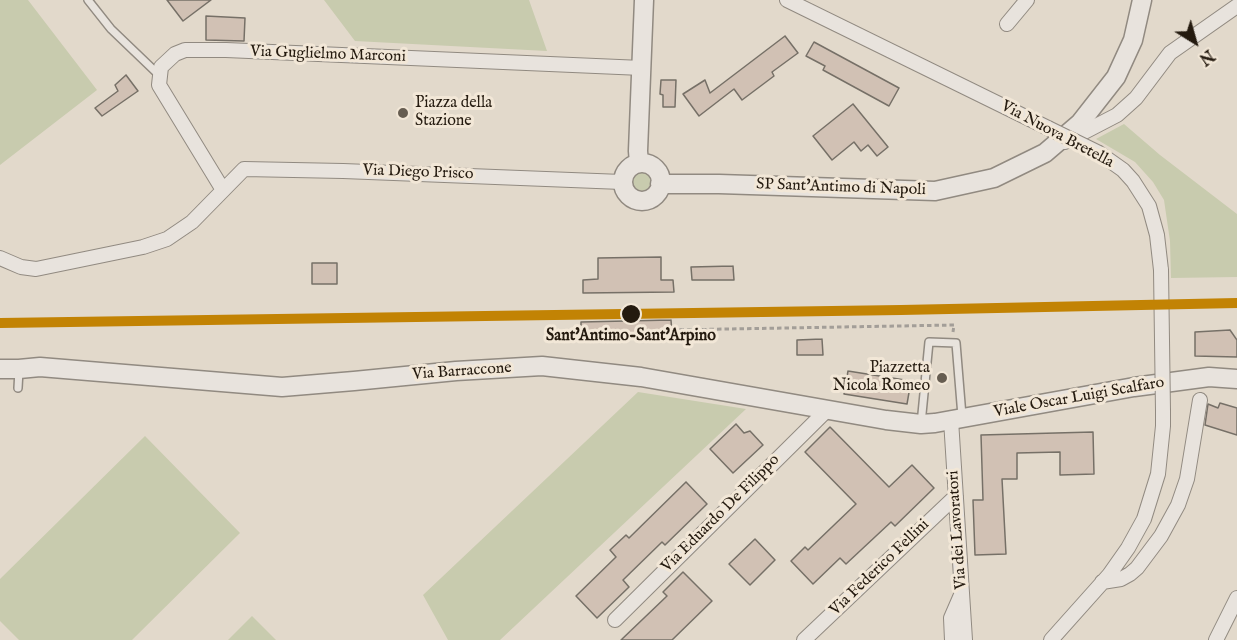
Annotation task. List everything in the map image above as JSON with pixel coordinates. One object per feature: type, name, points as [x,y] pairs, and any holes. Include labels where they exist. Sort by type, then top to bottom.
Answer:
[{"type":"street","points":[[639,163],[644,0]]},
{"type":"street","name":"Via Nuova Bretella","points":[[787,0],[1099,153],[1123,170],[1145,200],[1155,227],[1161,270],[1163,426],[1158,474],[1147,511],[1128,548],[1109,575],[1051,640]]},
{"type":"street","points":[[1007,24],[1027,0]]},
{"type":"street","name":"SP Sant'Antimo di Napoli","points":[[660,184],[935,191],[994,178],[1045,153],[1080,123],[1116,77],[1133,40],[1142,0]]},
{"type":"street","points":[[1045,153],[1117,115],[1136,98],[1170,53],[1237,6]]},
{"type":"street","name":"Via Guglielmo Marconi","points":[[160,76],[161,67],[175,54],[185,50],[642,68]]},
{"type":"street","points":[[160,76],[159,85],[223,190]]},
{"type":"street","points":[[639,163],[655,168],[660,178],[656,193],[648,199],[638,200],[629,196],[623,187],[622,182],[626,171],[629,167],[639,163]]},
{"type":"street","name":"Via Diego Prisco","points":[[0,258],[21,267],[36,269],[143,247],[166,239],[192,222],[244,169],[622,182]]},
{"type":"street","name":"Via Barraccone","points":[[0,369],[40,367],[282,387],[456,371],[542,366],[641,377],[886,420],[921,424]]},
{"type":"street","name":"Viale Oscar Luigi Scalfaro","points":[[921,424],[1134,387],[1209,377],[1237,379]]},
{"type":"street","points":[[1102,582],[1121,579],[1137,568],[1161,536],[1178,505],[1187,479],[1200,400]]},
{"type":"street","name":"Via Eduardo De Filippo","points":[[615,620],[828,409]]},
{"type":"street","name":"Via dei Lavoratori","points":[[957,419],[956,496],[965,640]]},
{"type":"street","name":"Via Federico Fellini","points":[[804,640],[956,496]]},
{"type":"street","points":[[952,640],[951,618],[962,593]]},
{"type":"street","points":[[1216,640],[1237,598]]},
{"type":"lane","points":[[88,0],[111,29],[160,76]]},
{"type":"lane","points":[[921,424],[929,342],[956,343],[957,419]]},
{"type":"lane","points":[[18,388],[19,369]]},
{"type":"path","points":[[672,330],[954,325],[953,343]]},
{"type":"green space","points":[[0,0],[28,0],[97,90],[0,165]]},
{"type":"green space","points":[[324,0],[529,0],[547,51],[355,41]]},
{"type":"green space","points":[[1124,124],[1160,155],[1237,214],[1237,277],[1171,278],[1170,241],[1164,200],[1153,182],[1135,162],[1096,139]]},
{"type":"green space","points":[[641,171],[649,174],[652,182],[649,190],[641,193],[633,190],[630,182],[633,174]]},
{"type":"green space","points":[[638,392],[746,409],[500,640],[448,640],[423,595]]},
{"type":"green space","points":[[145,436],[240,533],[132,640],[19,640],[0,621],[0,579]]},
{"type":"green space","points":[[252,616],[276,640],[228,640]]},
{"type":"building","points":[[167,0],[211,0],[183,21]]},
{"type":"building","points":[[206,16],[245,18],[244,41],[206,40]]},
{"type":"building","points":[[785,36],[798,53],[772,72],[774,76],[742,100],[734,89],[699,116],[683,94],[705,80],[710,93]]},
{"type":"building","points":[[814,42],[899,88],[889,106],[823,70],[825,66],[806,56]]},
{"type":"building","points":[[126,75],[138,91],[102,116],[95,108],[118,91],[115,85]]},
{"type":"building","points":[[661,80],[676,80],[675,107],[663,107],[663,95],[660,94]]},
{"type":"building","points":[[853,104],[888,147],[877,156],[868,145],[861,151],[854,142],[832,160],[813,136]]},
{"type":"building","points":[[661,257],[661,280],[673,280],[674,292],[583,293],[583,280],[598,279],[598,258]]},
{"type":"building","points":[[312,263],[337,263],[337,284],[312,284]]},
{"type":"building","points":[[733,266],[734,280],[692,280],[691,267]]},
{"type":"building","points":[[671,320],[672,333],[581,334],[581,322]]},
{"type":"building","points":[[1230,330],[1237,340],[1237,357],[1195,356],[1195,332]]},
{"type":"building","points":[[822,339],[823,355],[797,355],[797,340]]},
{"type":"building","points":[[848,371],[911,381],[907,404],[844,394]]},
{"type":"building","points":[[1220,403],[1237,408],[1237,435],[1205,425],[1208,404],[1218,408]]},
{"type":"building","points":[[736,424],[744,433],[750,431],[763,445],[733,473],[710,449]]},
{"type":"building","points":[[830,427],[889,487],[912,465],[934,488],[895,526],[891,522],[846,564],[840,558],[813,584],[791,561],[805,547],[808,550],[856,504],[805,452]]},
{"type":"building","points":[[1093,432],[1094,474],[1060,475],[1060,452],[1017,453],[1017,479],[1002,479],[1006,554],[975,555],[973,500],[983,500],[981,435]]},
{"type":"building","points":[[686,482],[707,504],[665,545],[662,542],[623,580],[629,587],[597,618],[576,596],[616,557],[610,550],[626,535],[629,538]]},
{"type":"building","points":[[755,539],[775,560],[750,585],[729,564]]},
{"type":"building","points":[[683,572],[712,601],[672,640],[621,640],[667,596],[663,592]]},
{"type":"transit line","points":[[0,323],[1237,303]]},
{"type":"place","name":"Piazza della Stazione","points":[[403,113]]},
{"type":"place","name":"Sant'Antimo-Sant'Arpino","points":[[631,314]]},
{"type":"place","name":"Piazzetta Nicola Romeo","points":[[942,378]]}]
